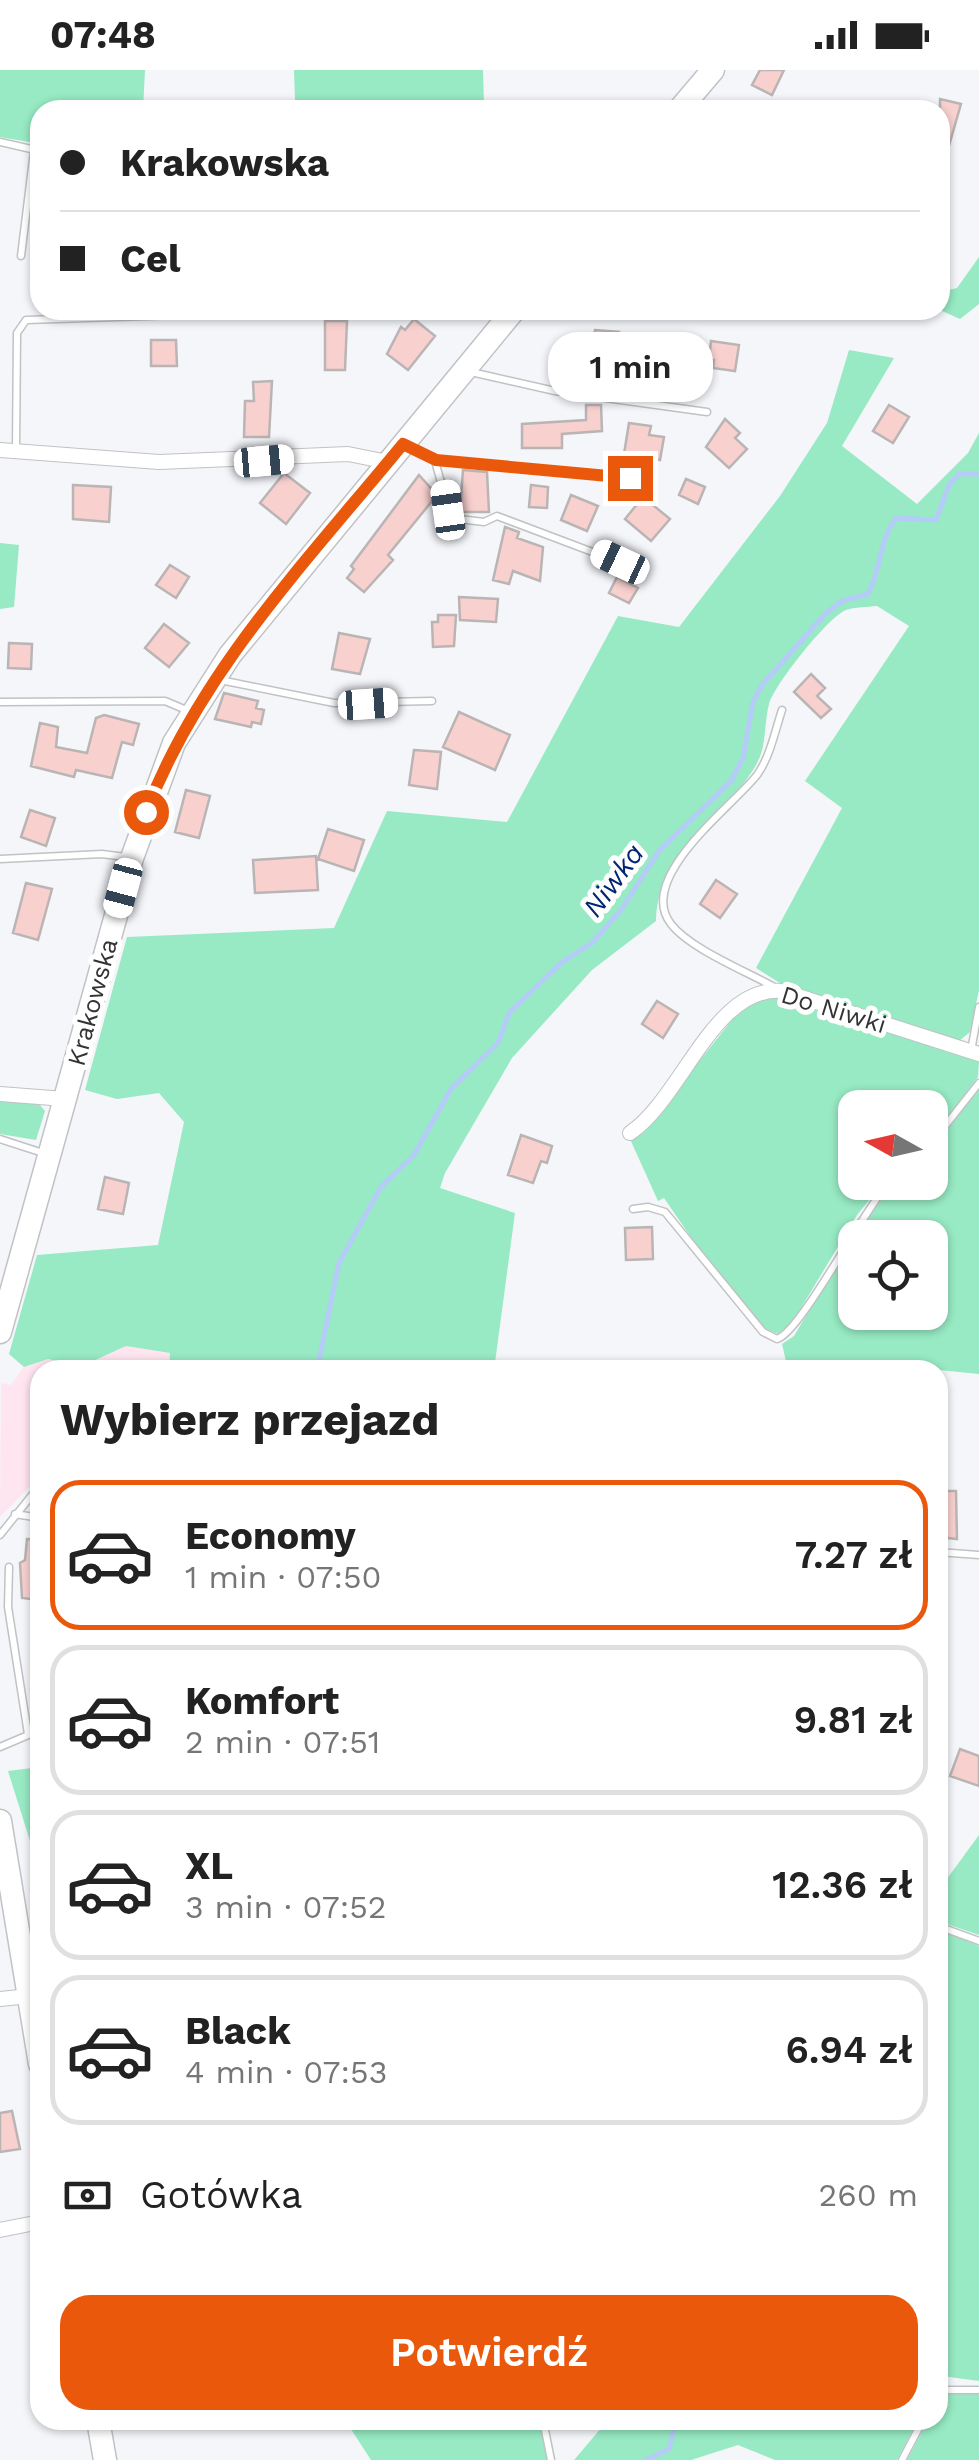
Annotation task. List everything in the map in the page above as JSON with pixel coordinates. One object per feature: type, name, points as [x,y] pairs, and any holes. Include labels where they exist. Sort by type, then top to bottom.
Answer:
[{"type":"main road","points":[[688,100],[713,70]]},
{"type":"main road","name":"Krakowska","points":[[0,1332],[132,858],[160,777],[192,712],[214,677],[506,320]]},
{"type":"main road","points":[[0,1822],[30,1975]]},
{"type":"main road","points":[[100,2430],[105,2460]]},
{"type":"street","points":[[8,451],[159,462],[396,453]]},
{"type":"street","name":"Do Niwki","points":[[630,1133],[651,1115],[741,1000],[753,992],[782,991],[975,1053]]},
{"type":"street","points":[[0,1094],[65,1099]]},
{"type":"street","points":[[0,1999],[30,1995]]},
{"type":"street","points":[[0,2230],[30,2224]]},
{"type":"lane","points":[[0,142],[30,149]]},
{"type":"lane","points":[[21,256],[30,197]]},
{"type":"lane","points":[[8,451],[17,333],[30,320]]},
{"type":"lane","points":[[465,368],[477,375],[555,391],[708,412]]},
{"type":"lane","points":[[396,453],[630,478]]},
{"type":"lane","points":[[436,460],[451,518],[484,522],[498,516],[620,562]]},
{"type":"lane","points":[[214,677],[235,686],[334,703],[432,700]]},
{"type":"lane","points":[[0,702],[164,701],[192,712]]},
{"type":"lane","points":[[782,710],[758,773],[678,862],[666,883],[664,909],[671,925],[695,942],[782,991]]},
{"type":"lane","points":[[0,860],[102,854],[132,858]]},
{"type":"lane","points":[[975,1053],[979,1008]]},
{"type":"lane","points":[[948,1122],[979,1083]]},
{"type":"lane","points":[[0,1139],[49,1155]]},
{"type":"lane","points":[[633,1209],[648,1207],[664,1212],[764,1332],[777,1339],[790,1334],[800,1320],[849,1235],[875,1200]]},
{"type":"lane","points":[[0,1535],[30,1496]]},
{"type":"lane","points":[[14,1514],[30,1516]]},
{"type":"lane","points":[[948,1553],[979,1555]]},
{"type":"lane","points":[[0,1747],[28,1734],[8,1607],[9,1568]]},
{"type":"lane","points":[[948,1929],[979,1940]]},
{"type":"lane","points":[[948,2390],[979,2390]]},
{"type":"lane","points":[[545,2430],[551,2460]]},
{"type":"lane","points":[[902,2460],[917,2430]]},
{"type":"shaded area","points":[[126,1346],[170,1353],[170,1360],[95,1360]]},
{"type":"shaded area","points":[[30,1365],[30,1486],[0,1517],[1,1383],[11,1385]]},
{"type":"green space","points":[[0,70],[145,70],[144,100],[30,100],[30,142],[0,137]]},
{"type":"green space","points":[[294,70],[483,70],[484,100],[295,100]]},
{"type":"green space","points":[[979,257],[979,304],[960,319],[950,314],[950,290],[957,288]]},
{"type":"green space","points":[[849,350],[894,358],[842,446],[917,504],[968,453],[979,433],[979,990],[970,1032],[959,1041],[783,985],[756,968],[842,808],[805,781],[909,626],[877,606],[846,610],[815,638],[773,695],[758,762],[679,855],[667,874],[656,921],[592,970],[512,1058],[445,1173],[440,1188],[515,1213],[495,1360],[170,1360],[170,1353],[126,1346],[95,1360],[30,1360],[30,1365],[24,1367],[9,1354],[37,1255],[158,1245],[184,1122],[159,1093],[117,1099],[85,1090],[127,937],[334,928],[387,811],[507,822],[618,616],[679,627],[780,496],[827,423]]},
{"type":"green space","points":[[0,543],[19,545],[14,607],[0,609]]},
{"type":"green space","points":[[774,995],[979,1061],[978,1077],[948,1116],[948,1090],[838,1090],[838,1200],[869,1200],[854,1220],[838,1220],[838,1247],[792,1323],[778,1334],[766,1329],[712,1268],[664,1198],[658,1201],[630,1139],[670,1098],[747,1001]]},
{"type":"green space","points":[[979,1090],[979,1374],[948,1371],[948,1360],[786,1360],[782,1344],[794,1336],[838,1262],[838,1330],[948,1330],[948,1220],[866,1220],[881,1200],[948,1200],[948,1128]]},
{"type":"green space","points":[[17,1099],[40,1105],[45,1111],[36,1140],[0,1134],[0,1100]]},
{"type":"green space","points":[[30,1768],[30,1841],[8,1771]]},
{"type":"green space","points":[[979,1835],[979,1935],[948,1924],[948,1877]]},
{"type":"green space","points":[[948,1933],[979,1946],[979,2381],[948,2377]]},
{"type":"green space","points":[[948,2392],[979,2393],[979,2460],[907,2460],[923,2430],[948,2430]]},
{"type":"green space","points":[[352,2430],[542,2430],[548,2460],[371,2460]]},
{"type":"green space","points":[[600,2430],[913,2430],[897,2460],[775,2460],[738,2445],[691,2460],[574,2460]]},
{"type":"building","points":[[760,70],[784,70],[772,95],[752,85]]},
{"type":"building","points":[[950,101],[961,104],[950,142]]},
{"type":"building","points":[[415,320],[435,336],[408,370],[387,354],[401,327],[405,330]]},
{"type":"building","points":[[325,321],[347,321],[345,370],[325,370]]},
{"type":"building","points":[[595,330],[619,332],[616,353],[592,350]]},
{"type":"building","points":[[151,340],[176,340],[177,366],[151,366]]},
{"type":"building","points":[[711,341],[739,345],[735,371],[713,368],[714,360],[709,360]]},
{"type":"building","points":[[272,381],[269,437],[244,437],[245,401],[254,401],[253,382]]},
{"type":"building","points":[[586,405],[601,405],[602,431],[562,434],[562,448],[522,448],[522,424],[586,420]]},
{"type":"building","points":[[889,405],[909,417],[893,443],[873,431]]},
{"type":"building","points":[[725,419],[740,433],[735,438],[747,449],[729,468],[706,447]]},
{"type":"building","points":[[629,423],[651,426],[649,435],[664,437],[660,460],[624,454]]},
{"type":"building","points":[[463,470],[487,472],[489,512],[460,512]]},
{"type":"building","points":[[284,473],[310,493],[286,524],[260,503]]},
{"type":"building","points":[[419,475],[437,495],[388,555],[393,560],[364,592],[347,578],[354,569],[351,566]]},
{"type":"building","points":[[686,479],[705,487],[698,504],[679,495]]},
{"type":"building","points":[[73,485],[111,487],[109,522],[73,519]]},
{"type":"building","points":[[531,485],[548,487],[547,508],[529,507]]},
{"type":"building","points":[[571,495],[598,506],[587,531],[561,520]]},
{"type":"building","points":[[643,497],[670,519],[651,541],[625,519]]},
{"type":"building","points":[[505,527],[519,532],[517,538],[543,547],[540,581],[513,571],[509,584],[493,580]]},
{"type":"building","points":[[170,565],[189,577],[176,598],[156,585]]},
{"type":"building","points":[[617,577],[638,588],[629,603],[609,593]]},
{"type":"building","points":[[459,597],[498,599],[496,622],[460,620]]},
{"type":"building","points":[[438,615],[456,615],[454,646],[433,647],[432,622],[438,622]]},
{"type":"building","points":[[164,624],[189,643],[169,667],[145,648]]},
{"type":"building","points":[[339,633],[370,639],[360,674],[332,669]]},
{"type":"building","points":[[9,643],[32,644],[31,669],[8,668]]},
{"type":"building","points":[[811,674],[825,688],[817,696],[831,709],[821,718],[794,692]]},
{"type":"building","points":[[224,693],[258,701],[256,708],[264,710],[261,724],[252,722],[251,727],[215,719]]},
{"type":"building","points":[[459,712],[510,735],[495,770],[443,747]]},
{"type":"building","points":[[104,715],[139,724],[133,745],[122,742],[112,778],[76,770],[74,777],[31,766],[40,723],[58,727],[56,747],[87,753],[96,718]]},
{"type":"building","points":[[414,750],[441,752],[437,789],[409,785]]},
{"type":"building","points":[[186,790],[210,796],[199,838],[175,832]]},
{"type":"building","points":[[30,810],[55,818],[46,846],[21,837]]},
{"type":"building","points":[[328,829],[364,840],[354,871],[318,859]]},
{"type":"building","points":[[316,856],[318,890],[255,893],[253,860]]},
{"type":"building","points":[[716,880],[737,894],[720,918],[700,904]]},
{"type":"building","points":[[26,883],[52,889],[38,940],[13,933]]},
{"type":"building","points":[[657,1001],[678,1014],[663,1038],[642,1024]]},
{"type":"building","points":[[521,1135],[552,1146],[547,1163],[541,1161],[533,1183],[508,1175]]},
{"type":"building","points":[[105,1177],[129,1183],[123,1214],[98,1209]]},
{"type":"building","points":[[652,1227],[653,1259],[626,1260],[625,1228]]},
{"type":"building","points":[[948,1491],[956,1491],[957,1539],[948,1538]]},
{"type":"building","points":[[30,1539],[30,1599],[22,1598],[20,1563],[25,1560]]},
{"type":"building","points":[[960,1749],[979,1756],[979,1786],[950,1776]]},
{"type":"building","points":[[12,2111],[20,2149],[0,2152],[0,2113]]},
{"type":"waterway","name":"Niwka","points":[[319,1360],[339,1263],[381,1187],[414,1155],[451,1089],[498,1043],[509,1013],[561,963],[593,942],[621,910],[659,851],[731,781],[743,758],[753,702],[762,685],[826,613],[842,601],[868,594],[886,536],[896,518],[936,520],[949,485],[959,474],[979,474]]},
{"type":"waterway","name":"Niwka","points":[[646,2460],[669,2449],[674,2430]]},
{"type":"route","points":[[146,812],[174,743],[214,677],[403,444],[436,460],[630,478]]}]
